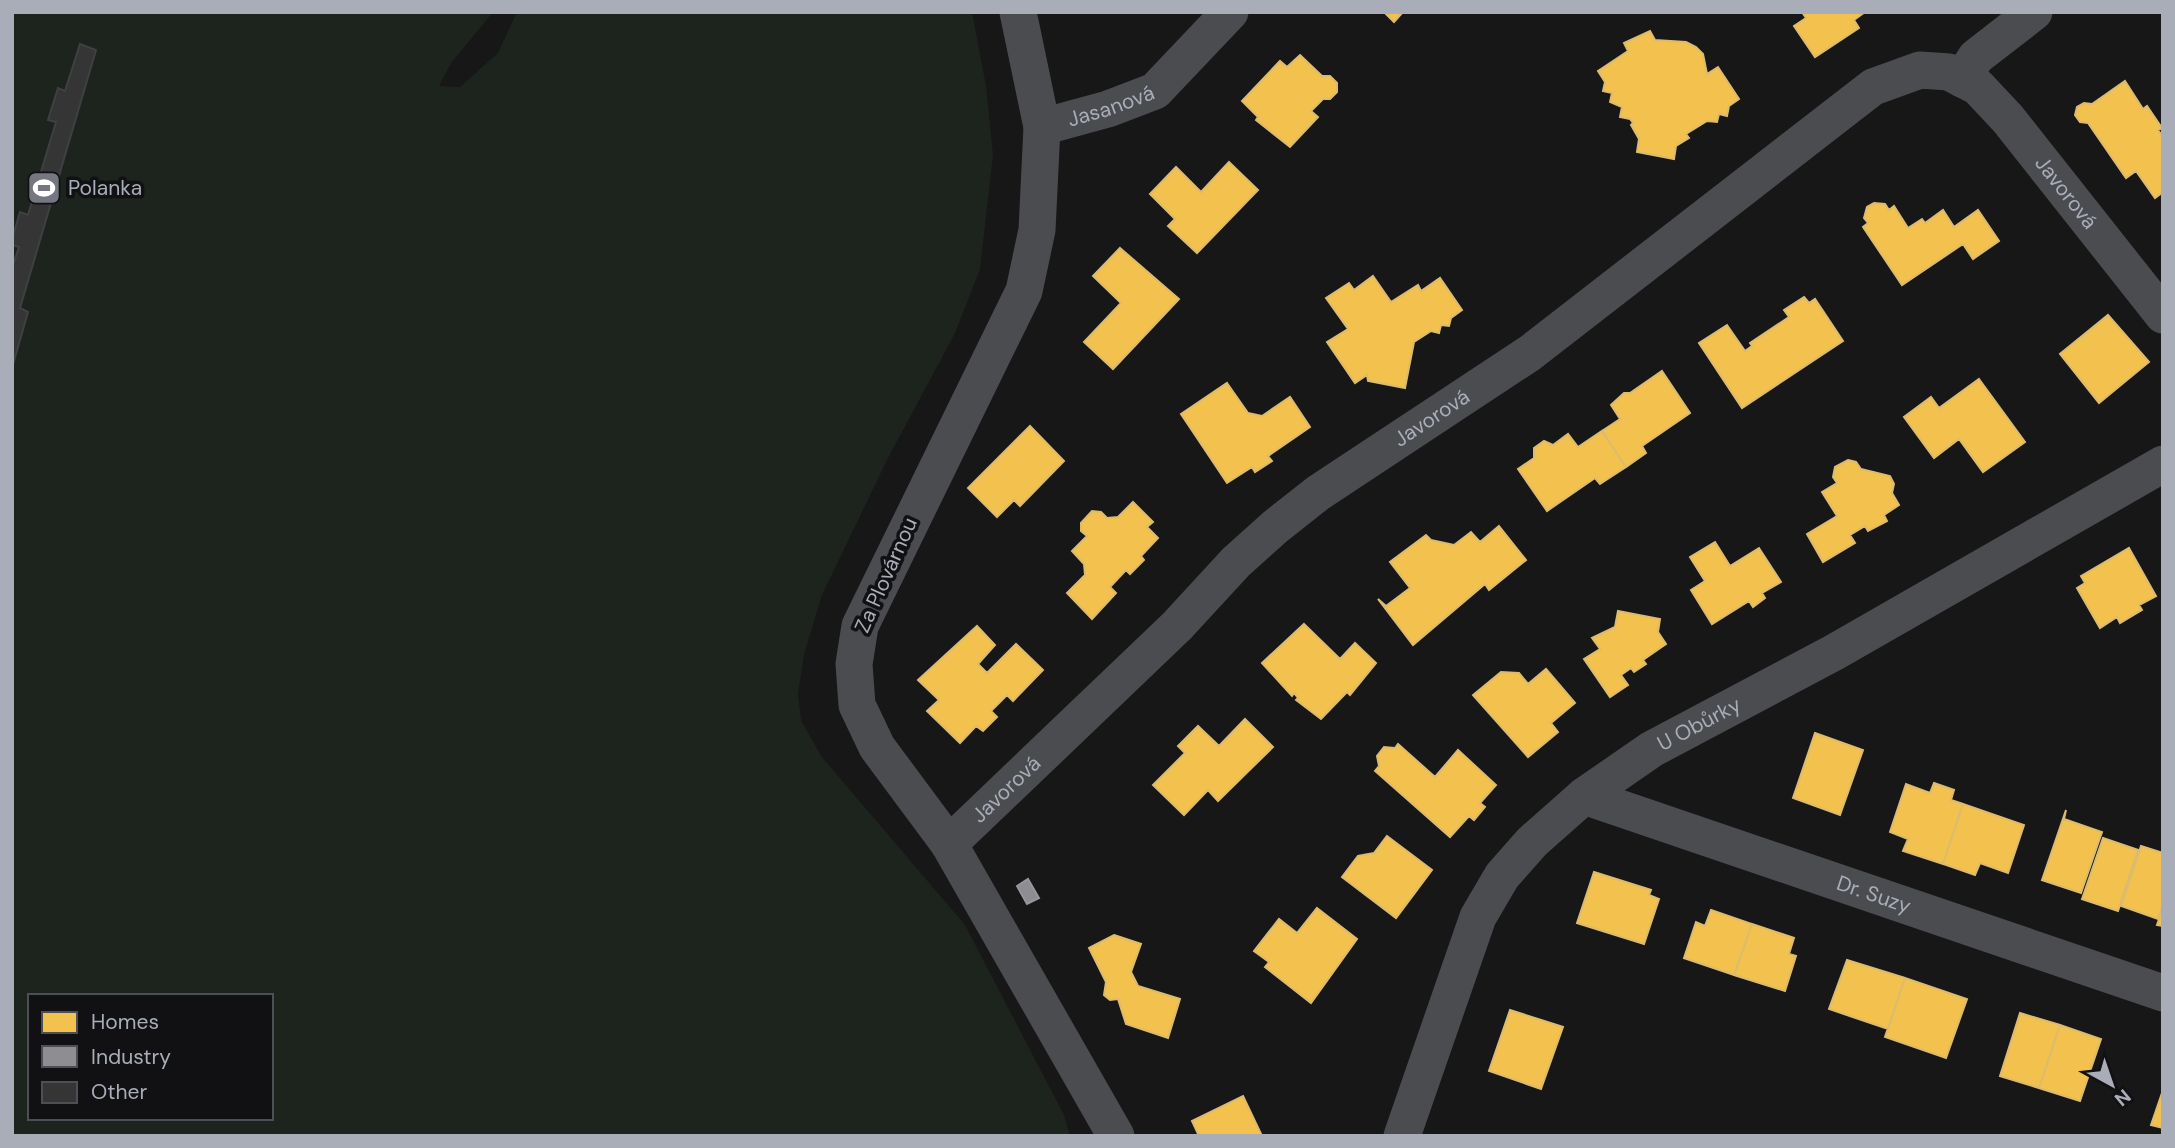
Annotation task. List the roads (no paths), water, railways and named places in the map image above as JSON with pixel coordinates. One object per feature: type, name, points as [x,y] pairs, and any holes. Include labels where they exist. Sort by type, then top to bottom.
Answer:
[{"type":"street","name":"Za Plovárnou","points":[[1018,12],[1042,127],[1037,230],[1024,290],[881,578],[860,626],[854,664],[857,705],[877,747],[949,844],[1116,1136]]},
{"type":"street","name":"Jasanová","points":[[1042,127],[1108,109],[1155,92],[1230,12]]},
{"type":"street","points":[[1962,79],[1976,57],[2034,12]]},
{"type":"street","name":"Javorová","points":[[949,844],[1177,626],[1236,562],[1318,493],[1530,353],[1873,87],[1920,70],[1949,72],[1979,88],[2008,119],[2163,315]]},
{"type":"street","name":"U Obůrky","points":[[1402,1136],[1478,917],[1502,876],[1532,842],[1584,796],[1652,749],[1833,653],[2163,464]]},
{"type":"street","name":"Dr. Suzy","points":[[1584,796],[2163,993]]},
{"type":"place","name":"Polanka","points":[[44,188]]}]
